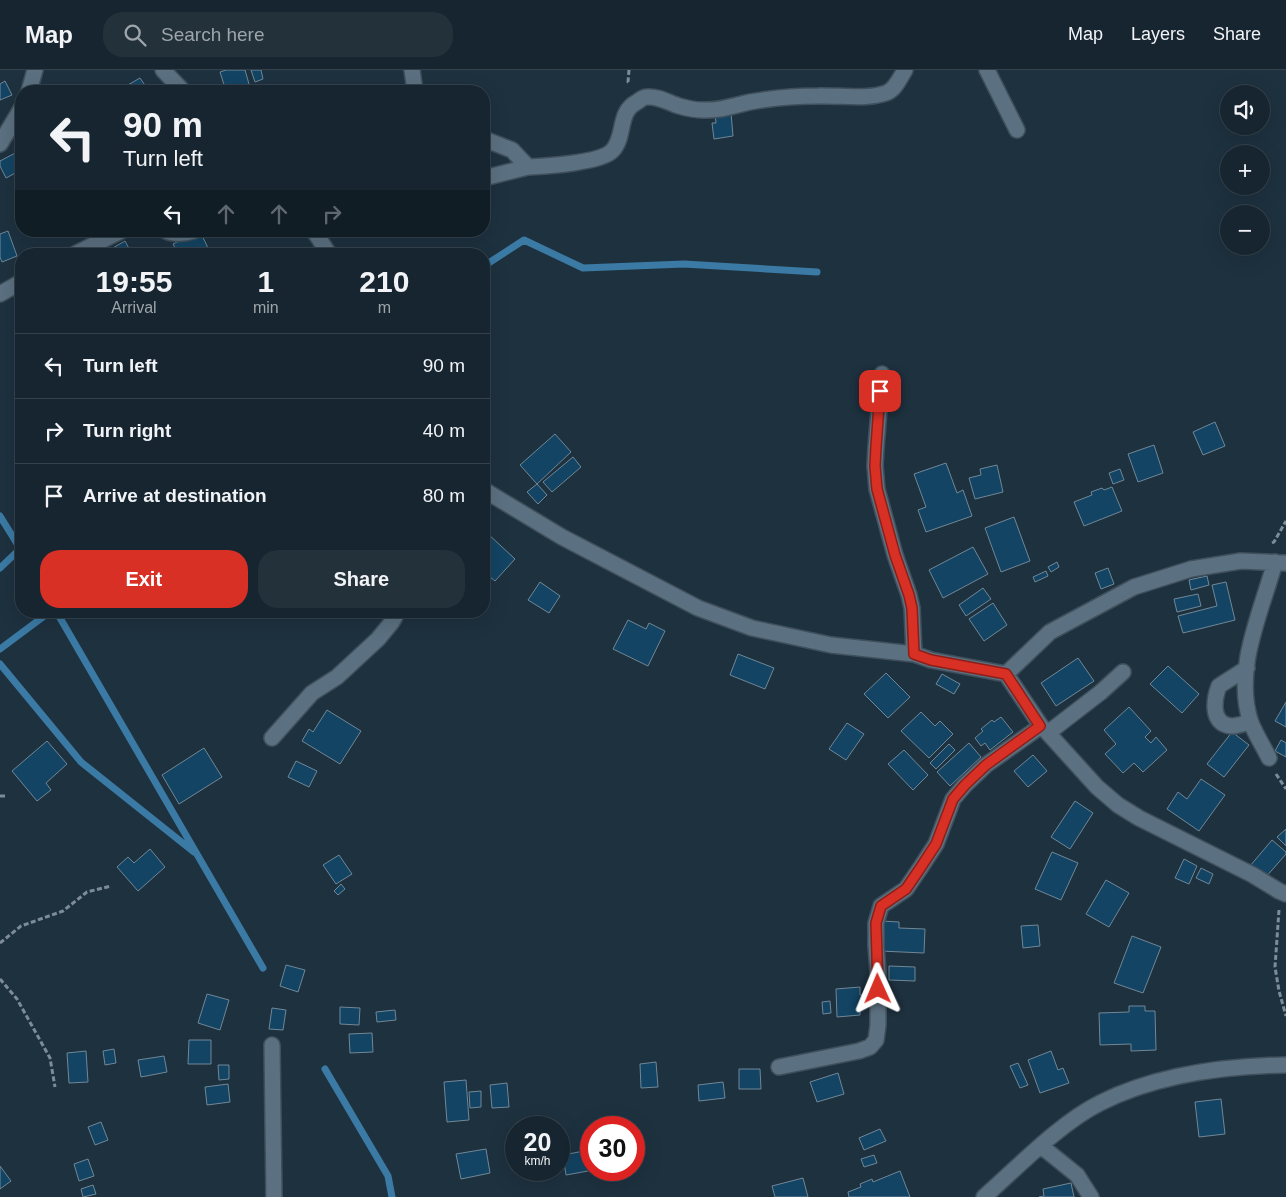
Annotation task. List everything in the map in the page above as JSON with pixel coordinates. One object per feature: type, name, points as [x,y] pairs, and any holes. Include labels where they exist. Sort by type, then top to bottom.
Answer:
[{"type":"street","points":[[31,85],[35,70]]},
{"type":"street","points":[[163,70],[177,85]]},
{"type":"street","points":[[412,70],[414,85]]},
{"type":"street","points":[[490,176],[528,167],[553,166],[591,160],[612,152],[618,141],[623,117],[632,104],[646,97],[658,98],[680,106],[701,110],[718,110],[778,98],[858,97],[888,93],[896,86],[905,70]]},
{"type":"street","points":[[987,70],[1017,130]]},
{"type":"street","points":[[0,144],[15,119]]},
{"type":"street","points":[[490,141],[512,150],[528,167]]},
{"type":"street","points":[[87,248],[109,237]]},
{"type":"street","points":[[318,237],[325,248]]},
{"type":"street","points":[[0,294],[15,285]]},
{"type":"street","points":[[882,374],[875,466],[877,489],[912,608],[914,654]]},
{"type":"street","points":[[490,494],[562,537],[698,608],[752,628],[831,645],[914,654],[931,660],[1006,674],[1044,730],[1097,788],[1118,805],[1283,892]]},
{"type":"street","points":[[1006,674],[1050,632],[1134,587],[1200,568],[1241,561],[1280,562],[1251,641],[1247,668],[1247,697],[1251,722],[1269,758]]},
{"type":"street","points":[[272,738],[312,693],[337,677],[378,639],[394,618]]},
{"type":"street","points":[[1247,668],[1219,686],[1214,704],[1215,714],[1222,723],[1231,726],[1251,722]]},
{"type":"street","points":[[779,1067],[859,1051],[870,1047],[876,1040],[878,1025],[876,923],[881,906],[906,889],[921,867],[936,844],[953,799],[986,765],[1044,730],[1101,692],[1124,672]]},
{"type":"street","points":[[272,1045],[274,1197]]},
{"type":"street","points":[[984,1197],[1068,1124],[1099,1104],[1132,1090],[1173,1078],[1259,1066],[1286,1065]]},
{"type":"street","points":[[1041,1146],[1077,1175],[1091,1197]]},
{"type":"path","points":[[0,796],[7,796]]},
{"type":"path","points":[[0,943],[21,926],[63,911],[86,892],[110,886]]},
{"type":"path","points":[[1283,892],[1275,967],[1286,1016]]},
{"type":"path","points":[[0,979],[17,999],[50,1058],[55,1088]]},
{"type":"building","points":[[226,70],[245,70],[249,85],[224,85],[220,72]]},
{"type":"building","points":[[251,70],[261,70],[263,79],[255,82]]},
{"type":"building","points":[[140,78],[145,85],[128,85]]},
{"type":"building","points":[[5,81],[12,95],[0,100],[0,84]]},
{"type":"building","points":[[731,113],[733,136],[714,139],[712,123],[716,123],[715,114]]},
{"type":"building","points":[[15,153],[15,173],[6,178],[0,166],[0,161]]},
{"type":"building","points":[[8,231],[15,250],[15,257],[2,262],[0,257],[0,234]]},
{"type":"building","points":[[188,237],[203,237],[208,248],[175,248],[173,244]]},
{"type":"building","points":[[125,241],[129,248],[113,248]]},
{"type":"building","points":[[1215,422],[1225,446],[1203,455],[1193,432]]},
{"type":"building","points":[[555,434],[571,452],[537,484],[520,465]]},
{"type":"building","points":[[1154,445],[1163,473],[1138,482],[1128,454]]},
{"type":"building","points":[[573,457],[581,467],[552,492],[543,482]]},
{"type":"building","points":[[946,463],[957,493],[963,490],[972,516],[926,532],[918,510],[926,507],[914,474]]},
{"type":"building","points":[[997,465],[1003,492],[975,499],[969,478],[981,475],[980,469]]},
{"type":"building","points":[[1120,469],[1124,480],[1113,484],[1109,473]]},
{"type":"building","points":[[537,484],[547,495],[538,504],[527,492]]},
{"type":"building","points":[[1112,487],[1122,511],[1084,526],[1074,502],[1092,495],[1091,492]]},
{"type":"building","points":[[1014,517],[1030,561],[1001,572],[985,528]]},
{"type":"building","points":[[490,536],[515,559],[495,581],[490,577]]},
{"type":"building","points":[[973,547],[988,574],[943,598],[929,570]]},
{"type":"building","points":[[1057,562],[1059,567],[1051,572],[1048,567]]},
{"type":"building","points":[[1108,568],[1114,584],[1101,589],[1095,573]]},
{"type":"building","points":[[1046,571],[1048,576],[1035,582],[1033,577]]},
{"type":"building","points":[[1207,576],[1209,585],[1191,590],[1189,580]]},
{"type":"building","points":[[540,582],[560,596],[549,613],[528,600]]},
{"type":"building","points":[[1226,582],[1235,620],[1183,633],[1178,616],[1217,606],[1212,585]]},
{"type":"building","points":[[983,588],[991,599],[966,616],[959,605]]},
{"type":"building","points":[[1198,594],[1201,606],[1177,612],[1174,599]]},
{"type":"building","points":[[993,603],[1007,625],[984,641],[969,619]]},
{"type":"building","points":[[628,620],[646,629],[649,623],[665,631],[648,666],[613,649]]},
{"type":"building","points":[[738,654],[774,668],[765,689],[730,675]]},
{"type":"building","points":[[1078,658],[1094,681],[1056,706],[1041,683]]},
{"type":"building","points":[[1168,666],[1199,694],[1182,713],[1150,684]]},
{"type":"building","points":[[886,673],[910,697],[888,718],[864,694]]},
{"type":"building","points":[[942,674],[960,684],[954,694],[936,684]]},
{"type":"building","points":[[1286,702],[1286,727],[1275,721]]},
{"type":"building","points":[[1129,707],[1151,731],[1145,737],[1151,743],[1156,737],[1167,750],[1143,772],[1134,763],[1123,773],[1105,754],[1116,744],[1104,730]]},
{"type":"building","points":[[327,710],[361,731],[340,764],[302,741],[309,729],[313,732]]},
{"type":"building","points":[[921,712],[935,726],[940,721],[953,734],[929,758],[901,731]]},
{"type":"building","points":[[1001,717],[1013,732],[990,750],[985,743],[981,746],[975,738],[983,731],[981,729],[992,720],[994,722]]},
{"type":"building","points":[[847,723],[864,734],[846,760],[829,749]]},
{"type":"building","points":[[1232,732],[1249,745],[1224,777],[1207,764]]},
{"type":"building","points":[[1281,740],[1286,743],[1286,757],[1275,751]]},
{"type":"building","points":[[47,741],[67,764],[46,783],[51,790],[37,801],[12,771]]},
{"type":"building","points":[[969,743],[981,757],[950,786],[937,772]]},
{"type":"building","points":[[949,744],[955,750],[936,769],[930,763]]},
{"type":"building","points":[[204,748],[222,777],[179,804],[162,775]]},
{"type":"building","points":[[904,750],[928,775],[913,790],[888,764]]},
{"type":"building","points":[[1033,755],[1047,771],[1028,787],[1014,771]]},
{"type":"building","points":[[296,761],[317,771],[309,787],[288,777]]},
{"type":"building","points":[[1201,779],[1225,795],[1199,831],[1167,809],[1178,792],[1187,799]]},
{"type":"building","points":[[1075,801],[1093,813],[1070,849],[1051,837]]},
{"type":"building","points":[[1286,829],[1286,846],[1277,837]]},
{"type":"building","points":[[1272,840],[1286,854],[1265,878],[1250,866]]},
{"type":"building","points":[[150,849],[165,867],[138,891],[117,867],[128,857],[134,863]]},
{"type":"building","points":[[1052,852],[1078,863],[1061,900],[1035,889]]},
{"type":"building","points":[[339,855],[352,874],[336,884],[323,865]]},
{"type":"building","points":[[1184,859],[1197,866],[1189,884],[1175,878]]},
{"type":"building","points":[[1201,868],[1213,874],[1209,884],[1196,878]]},
{"type":"building","points":[[1106,880],[1129,893],[1109,927],[1086,914]]},
{"type":"building","points":[[341,884],[345,889],[338,895],[334,891]]},
{"type":"building","points":[[881,921],[899,922],[899,928],[925,929],[924,953],[880,951]]},
{"type":"building","points":[[1038,925],[1040,946],[1023,948],[1021,926]]},
{"type":"building","points":[[1132,936],[1161,947],[1143,993],[1114,983]]},
{"type":"building","points":[[286,965],[305,970],[298,992],[280,986]]},
{"type":"building","points":[[889,966],[915,967],[915,981],[889,980]]},
{"type":"building","points":[[860,987],[860,995],[865,995],[866,1007],[860,1007],[860,1015],[837,1017],[836,989]]},
{"type":"building","points":[[207,994],[229,1000],[220,1030],[198,1023]]},
{"type":"building","points":[[830,1001],[831,1013],[823,1014],[822,1002]]},
{"type":"building","points":[[1129,1006],[1145,1006],[1145,1011],[1155,1011],[1156,1050],[1131,1051],[1131,1044],[1100,1045],[1099,1013],[1129,1012]]},
{"type":"building","points":[[340,1007],[360,1008],[359,1025],[340,1024]]},
{"type":"building","points":[[272,1008],[286,1010],[283,1030],[269,1029]]},
{"type":"building","points":[[395,1010],[396,1020],[377,1022],[376,1012]]},
{"type":"building","points":[[372,1033],[373,1052],[350,1053],[349,1034]]},
{"type":"building","points":[[189,1040],[211,1040],[211,1064],[188,1064]]},
{"type":"building","points":[[114,1049],[116,1063],[105,1065],[103,1051]]},
{"type":"building","points":[[86,1051],[88,1082],[69,1083],[67,1053]]},
{"type":"building","points":[[1051,1051],[1058,1070],[1063,1068],[1069,1083],[1040,1093],[1028,1060]]},
{"type":"building","points":[[164,1056],[167,1072],[141,1077],[138,1060]]},
{"type":"building","points":[[656,1062],[658,1087],[641,1088],[640,1064]]},
{"type":"building","points":[[1018,1063],[1028,1085],[1020,1088],[1010,1066]]},
{"type":"building","points":[[218,1065],[229,1065],[229,1079],[219,1080]]},
{"type":"building","points":[[739,1069],[760,1069],[761,1089],[739,1089]]},
{"type":"building","points":[[838,1073],[844,1094],[817,1102],[810,1082]]},
{"type":"building","points":[[466,1080],[469,1120],[447,1122],[444,1082]]},
{"type":"building","points":[[723,1082],[725,1098],[699,1101],[698,1085]]},
{"type":"building","points":[[507,1083],[509,1107],[492,1108],[490,1085]]},
{"type":"building","points":[[228,1084],[230,1102],[207,1105],[205,1087]]},
{"type":"building","points":[[481,1091],[481,1107],[470,1108],[469,1092]]},
{"type":"building","points":[[1221,1099],[1225,1134],[1199,1137],[1195,1102]]},
{"type":"building","points":[[101,1122],[108,1140],[95,1145],[88,1127]]},
{"type":"building","points":[[880,1129],[886,1141],[864,1150],[859,1138]]},
{"type":"building","points":[[486,1149],[490,1173],[461,1179],[456,1154]]},
{"type":"building","points":[[580,1152],[580,1172],[570,1174],[570,1154]]},
{"type":"building","points":[[874,1155],[877,1163],[864,1167],[861,1159]]},
{"type":"building","points":[[88,1159],[94,1176],[79,1181],[74,1164]]},
{"type":"building","points":[[0,1166],[11,1181],[0,1189]]},
{"type":"building","points":[[900,1171],[910,1197],[849,1197],[848,1192],[861,1187],[860,1184],[872,1179],[873,1182]]},
{"type":"building","points":[[803,1178],[808,1197],[775,1197],[772,1186]]},
{"type":"building","points":[[1071,1183],[1074,1197],[1039,1197],[1044,1196],[1043,1189]]},
{"type":"building","points":[[93,1185],[96,1194],[83,1197],[81,1189]]},
{"type":"waterway","points":[[490,262],[524,240],[583,268],[684,264],[817,272]]},
{"type":"waterway","points":[[0,516],[15,540]]},
{"type":"waterway","points":[[0,568],[15,554]]},
{"type":"waterway","points":[[0,649],[42,618]]},
{"type":"waterway","points":[[60,618],[263,968]]},
{"type":"waterway","points":[[0,664],[81,762],[194,852]]},
{"type":"waterway","points":[[325,1069],[388,1176],[392,1197]]},
{"type":"route","points":[[878,989],[876,923],[881,906],[888,899],[906,889],[936,844],[953,799],[965,785],[1005,750],[1040,726],[1006,674],[931,660],[914,654],[912,608],[877,489],[875,466],[880,391]]}]
